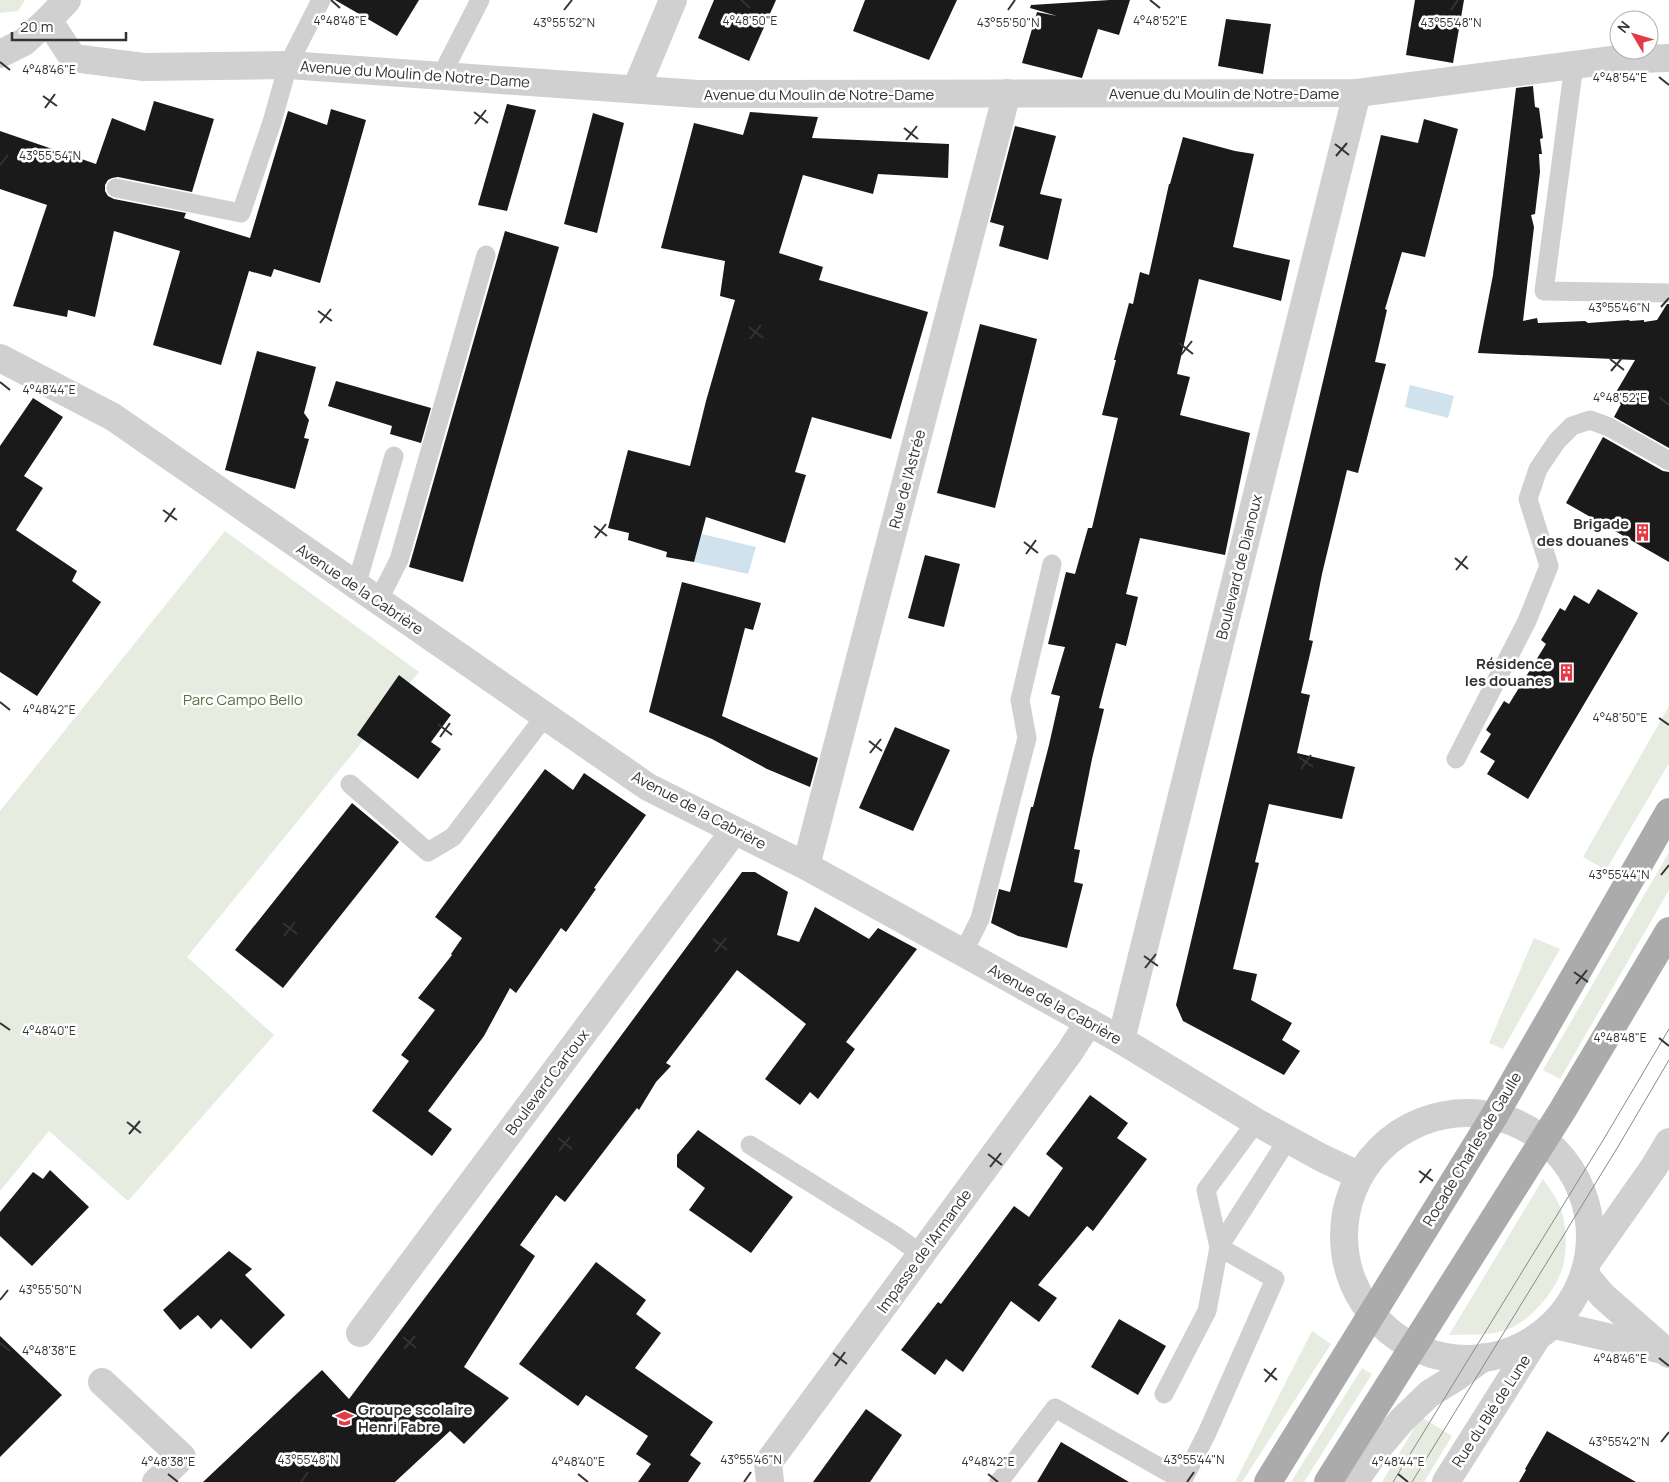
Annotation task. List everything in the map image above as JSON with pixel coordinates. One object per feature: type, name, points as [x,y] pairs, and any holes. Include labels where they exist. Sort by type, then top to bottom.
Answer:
[{"type":"main road","name":"Rocade Charles de Gaulle","points":[[1268,1482],[1493,1118],[1669,812]]},
{"type":"main road","points":[[1328,1482],[1562,1110],[1669,931]]},
{"type":"street","points":[[0,54],[24,42],[67,0]]},
{"type":"street","points":[[636,89],[673,0]]},
{"type":"street","name":"Avenue du Moulin de Notre-Dame","points":[[48,20],[73,58],[144,67],[288,65],[698,94],[1357,93],[1612,60],[1669,58]]},
{"type":"street","name":"Rue de l'Astrée","points":[[806,866],[1008,93]]},
{"type":"street","name":"Boulevard de Dianoux","points":[[1121,1040],[1357,93]]},
{"type":"street","name":"Avenue de la Cabrière","points":[[0,358],[113,417],[648,787],[806,866],[1090,1022],[1256,1122],[1322,1158],[1358,1175]]},
{"type":"street","name":"Boulevard Cartoux","points":[[360,1333],[734,831]]},
{"type":"street","name":"Impasse de l'Armande","points":[[770,1482],[768,1463],[1090,1022]]},
{"type":"street","points":[[1464,1116],[1493,1118],[1519,1126],[1543,1139],[1563,1158],[1578,1180],[1586,1199],[1592,1228],[1588,1267],[1603,1296],[1667,1352],[1546,1332],[1515,1350],[1484,1357],[1442,1356],[1414,1345],[1392,1331],[1357,1292],[1343,1260],[1340,1234],[1345,1202],[1358,1175],[1380,1147],[1408,1128],[1435,1118],[1464,1116]]},
{"type":"street","points":[[1588,1267],[1669,1142]]},
{"type":"street","name":"Rue du Blé de Lune","points":[[1446,1482],[1546,1332],[1567,1312],[1577,1296],[1588,1267]]},
{"type":"street","points":[[1354,1482],[1378,1448],[1402,1420],[1429,1394],[1484,1357]]},
{"type":"street","points":[[102,1382],[182,1457],[156,1482]]},
{"type":"lane","points":[[116,188],[241,213],[272,122],[288,65],[321,0]]},
{"type":"lane","points":[[441,76],[480,0]]},
{"type":"lane","points":[[1574,65],[1544,291],[1669,293]]},
{"type":"lane","points":[[378,601],[399,560],[486,255]]},
{"type":"lane","points":[[1456,759],[1527,621],[1548,566],[1528,499],[1538,469],[1557,441],[1572,426],[1590,420],[1609,427],[1669,461]]},
{"type":"lane","points":[[356,586],[394,456]]},
{"type":"lane","points":[[963,952],[980,918],[1027,738],[1020,700],[1052,564]]},
{"type":"lane","points":[[350,784],[428,852],[453,837],[546,716]]},
{"type":"lane","points":[[999,1482],[1055,1408],[1182,1481],[1208,1433],[1275,1279],[1219,1247],[1206,1190],[1256,1122]]},
{"type":"lane","points":[[1164,1394],[1206,1310],[1219,1247],[1288,1139]]},
{"type":"lane","points":[[750,1145],[896,1236],[921,1254]]},
{"type":"green space","points":[[0,0],[25,0],[18,11],[0,13]]},
{"type":"green space","name":"Parc Campo Bello","points":[[225,531],[419,672],[187,957],[274,1035],[128,1201],[49,1131],[0,1191],[0,811]]},
{"type":"green space","points":[[1669,706],[1669,763],[1606,870],[1583,857]]},
{"type":"green space","points":[[1669,852],[1669,890],[1560,1079],[1543,1070]]},
{"type":"green space","points":[[1534,938],[1560,949],[1503,1049],[1489,1043]]},
{"type":"green space","points":[[1543,1179],[1559,1205],[1565,1232],[1566,1250],[1563,1266],[1553,1289],[1536,1310],[1506,1330],[1485,1334],[1449,1335]]},
{"type":"green space","points":[[1312,1331],[1331,1344],[1242,1482],[1235,1482]]},
{"type":"green space","points":[[1362,1368],[1372,1374],[1304,1482],[1291,1482]]},
{"type":"green space","points":[[1421,1417],[1452,1436],[1424,1482],[1382,1482]]},
{"type":"water","points":[[1410,385],[1454,396],[1448,418],[1405,407]]},
{"type":"water","points":[[702,534],[756,547],[748,574],[694,562]]},
{"type":"building","points":[[335,0],[419,0],[397,36]]},
{"type":"building","points":[[714,0],[776,0],[749,61],[698,38]]},
{"type":"building","points":[[865,0],[957,0],[929,60],[853,31]]},
{"type":"building","points":[[1130,0],[1119,35],[1098,29],[1082,78],[1022,63],[1037,12],[1057,16],[1030,8],[1031,5]]},
{"type":"building","points":[[1415,0],[1464,0],[1453,63],[1406,55]]},
{"type":"building","points":[[1226,19],[1271,24],[1263,74],[1218,66]]},
{"type":"building","points":[[1533,86],[1535,107],[1539,108],[1543,138],[1540,139],[1542,154],[1539,154],[1540,172],[1535,214],[1531,215],[1534,227],[1523,321],[1537,318],[1538,323],[1585,321],[1588,323],[1629,320],[1644,320],[1644,322],[1657,320],[1667,304],[1669,304],[1669,448],[1614,417],[1621,404],[1612,399],[1635,360],[1478,353],[1493,275],[1516,88]]},
{"type":"building","points":[[154,101],[214,119],[192,192],[118,177],[108,180],[105,185],[105,191],[108,196],[114,199],[186,213],[184,218],[250,238],[288,111],[327,125],[331,109],[366,120],[320,283],[274,269],[271,277],[249,271],[221,365],[153,345],[180,251],[114,231],[95,317],[68,310],[67,317],[13,306],[47,205],[0,189],[0,131],[96,164],[112,118],[145,131]]},
{"type":"building","points":[[507,104],[536,110],[507,211],[478,205]]},
{"type":"building","points":[[750,112],[818,117],[812,138],[949,144],[948,178],[878,174],[873,194],[803,175],[779,253],[823,267],[819,280],[928,312],[891,439],[812,417],[795,472],[806,475],[785,543],[706,517],[694,562],[666,557],[667,552],[628,540],[629,533],[608,528],[628,450],[690,466],[706,401],[735,300],[720,296],[725,261],[661,248],[694,123],[743,135]]},
{"type":"building","points":[[593,113],[624,123],[597,233],[564,224]]},
{"type":"building","points":[[1424,119],[1458,129],[1425,257],[1402,252],[1385,309],[1387,310],[1375,362],[1386,364],[1358,473],[1347,470],[1322,574],[1309,640],[1313,641],[1301,693],[1310,695],[1297,753],[1355,767],[1342,819],[1269,804],[1255,862],[1259,863],[1233,969],[1257,974],[1251,1000],[1292,1023],[1282,1040],[1300,1051],[1284,1075],[1183,1021],[1176,1005],[1381,135],[1418,143]]},
{"type":"building","points":[[1015,126],[1056,136],[1040,194],[1062,199],[1048,260],[999,246],[1004,226],[990,222]]},
{"type":"building","points":[[1183,137],[1235,151],[1254,154],[1233,247],[1290,260],[1281,301],[1199,279],[1177,374],[1190,377],[1180,415],[1250,433],[1225,555],[1140,538],[1126,594],[1138,597],[1126,646],[1116,643],[1099,708],[1104,709],[1074,849],[1080,850],[1074,882],[1083,884],[1067,948],[1018,936],[991,923],[999,889],[1010,892],[1060,696],[1051,694],[1065,647],[1048,644],[1066,572],[1075,574],[1088,528],[1092,528],[1118,418],[1102,415],[1116,360],[1114,360],[1129,303],[1133,304],[1140,272],[1149,275],[1169,184]]},
{"type":"building","points":[[505,231],[559,247],[463,582],[409,567]]},
{"type":"building","points":[[980,324],[1037,339],[995,508],[937,493]]},
{"type":"building","points":[[257,351],[316,367],[304,413],[309,420],[304,438],[309,439],[295,489],[225,470]]},
{"type":"building","points":[[336,381],[431,408],[421,443],[390,434],[392,426],[328,406]]},
{"type":"building","points":[[33,398],[63,417],[24,476],[43,488],[16,530],[77,571],[72,581],[101,602],[37,696],[0,672],[0,446]]},
{"type":"building","name":"Brigade des douanes","points":[[1603,437],[1663,471],[1669,472],[1669,562],[1566,503]]},
{"type":"building","points":[[925,555],[960,564],[944,627],[908,618]]},
{"type":"building","points":[[682,582],[761,603],[753,630],[745,628],[722,716],[818,758],[810,787],[767,769],[712,739],[649,712]]},
{"type":"building","name":"Résidence les douanes","points":[[1598,589],[1638,613],[1528,799],[1487,774],[1495,761],[1480,752],[1491,734],[1486,730],[1504,701],[1509,704],[1546,644],[1541,640],[1560,608],[1565,611],[1574,595],[1589,604]]},
{"type":"building","points":[[399,675],[451,715],[431,742],[441,749],[418,779],[357,735]]},
{"type":"building","points":[[895,727],[950,750],[913,831],[859,808]]},
{"type":"building","points":[[545,769],[573,790],[584,773],[646,815],[594,888],[596,889],[566,932],[561,928],[516,993],[510,988],[484,1036],[428,1111],[452,1129],[432,1156],[372,1111],[409,1061],[401,1055],[435,1010],[418,998],[452,955],[462,938],[435,917]]},
{"type":"building","points":[[352,803],[399,842],[283,988],[235,950]]},
{"type":"building","points":[[742,872],[755,872],[788,892],[777,935],[799,942],[815,907],[869,939],[878,928],[917,949],[846,1042],[855,1049],[818,1099],[810,1092],[800,1105],[765,1079],[806,1024],[737,970],[666,1063],[671,1066],[656,1082],[639,1110],[637,1108],[565,1202],[556,1195],[520,1245],[535,1256],[464,1367],[509,1398],[464,1444],[450,1431],[395,1482],[203,1482],[322,1370],[349,1399]]},
{"type":"building","points":[[1090,1095],[1128,1123],[1117,1138],[1147,1159],[1093,1231],[1087,1226],[1038,1285],[1057,1298],[1039,1322],[1011,1301],[963,1372],[946,1359],[935,1375],[901,1350],[938,1302],[941,1304],[1014,1206],[1029,1217],[1063,1168],[1046,1154]]},
{"type":"building","points":[[698,1130],[793,1197],[751,1253],[689,1210],[705,1188],[677,1167],[677,1155]]},
{"type":"building","points":[[50,1170],[89,1207],[32,1266],[0,1236],[0,1212],[33,1172],[43,1179]]},
{"type":"building","points":[[229,1251],[252,1269],[245,1275],[285,1315],[251,1349],[221,1319],[211,1329],[198,1315],[180,1330],[163,1310]]},
{"type":"building","points":[[596,1262],[646,1300],[636,1314],[661,1333],[635,1368],[713,1422],[690,1455],[701,1463],[688,1482],[638,1482],[651,1464],[636,1454],[648,1436],[586,1395],[578,1406],[519,1364]]},
{"type":"building","points":[[1119,1319],[1166,1346],[1138,1395],[1091,1367]]},
{"type":"building","points":[[0,1336],[62,1395],[0,1457]]},
{"type":"building","points":[[866,1409],[902,1435],[870,1482],[813,1482]]},
{"type":"building","points":[[1547,1431],[1636,1482],[1519,1482]]},
{"type":"building","points":[[1061,1442],[1129,1482],[1037,1482]]},
{"type":"tram line","points":[[1393,1482],[1605,1137],[1669,1029]]},
{"type":"tram line","points":[[1412,1482],[1619,1145],[1669,1060]]},
{"type":"place","name":"Brigade des douanes","points":[[1643,532]]},
{"type":"place","name":"Résidence les douanes","points":[[1566,672]]},
{"type":"place","name":"Groupe scolaire Henri Fabre","points":[[344,1418]]}]
